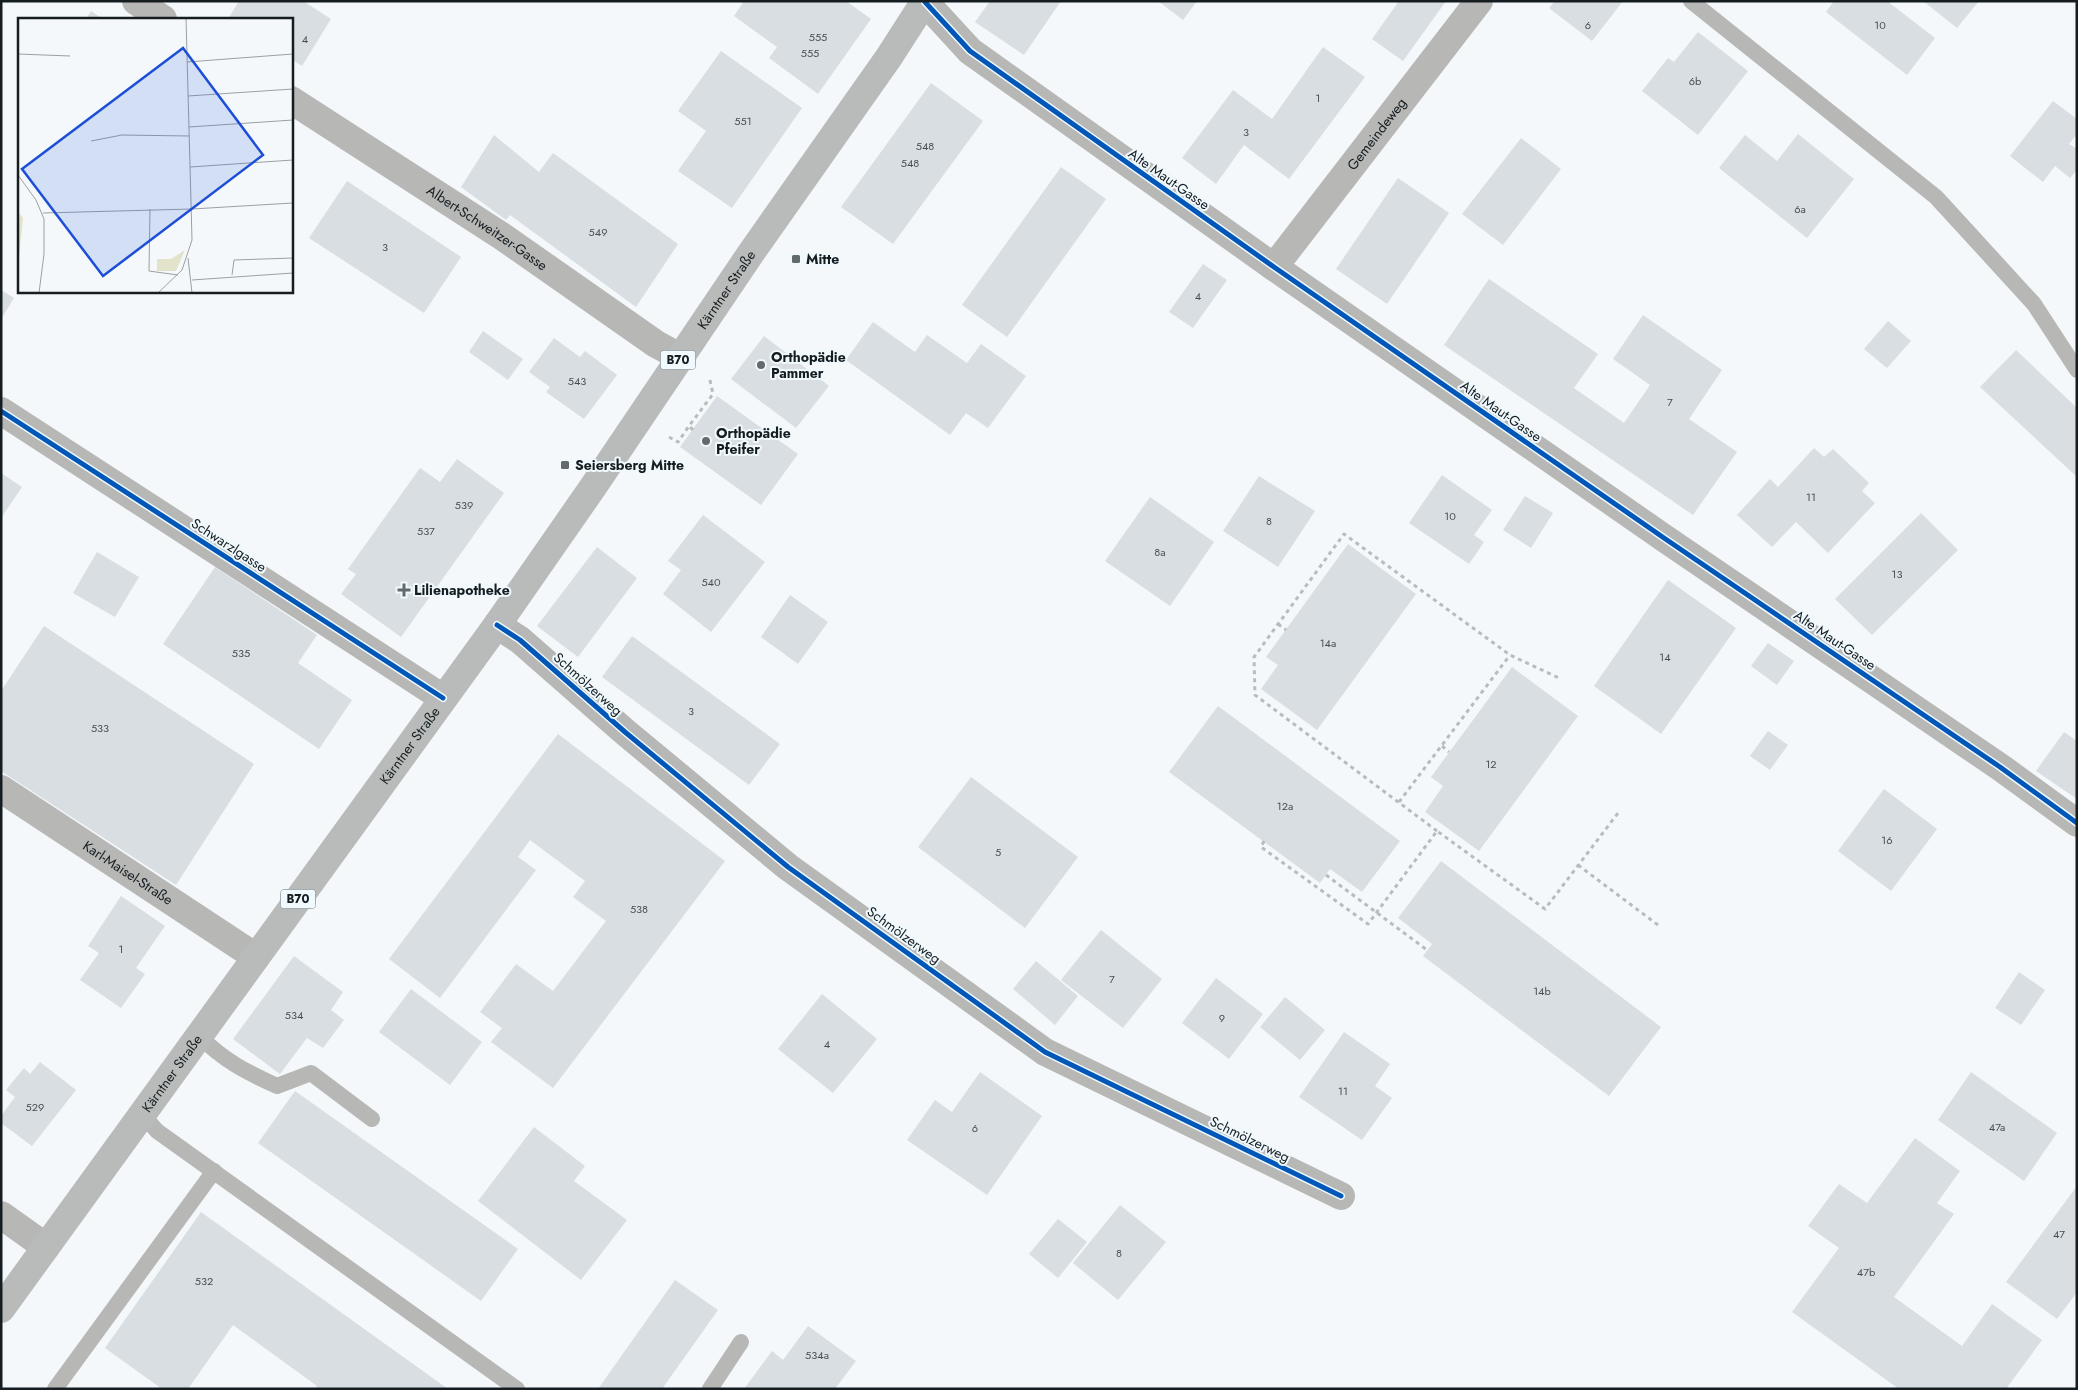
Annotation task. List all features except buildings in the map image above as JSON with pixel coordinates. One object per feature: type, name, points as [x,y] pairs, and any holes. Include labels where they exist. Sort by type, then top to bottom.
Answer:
[{"type":"main road","name":"Kärntner Straße","points":[[1,1309],[497,625],[889,57],[925,1]]},
{"type":"street","points":[[136,1],[162,18]]},
{"type":"street","name":"Alte Maut-Gasse","points":[[925,1],[970,51],[1274,267],[1664,538],[1976,750],[2077,823]]},
{"type":"street","name":"Gemeindeweg","points":[[1274,267],[1479,1]]},
{"type":"street","name":"Albert-Schweitzer-Gasse","points":[[292,101],[503,237],[656,344],[680,358]]},
{"type":"street","name":"Schwarzlgasse","points":[[1,411],[443,698]]},
{"type":"street","name":"Schmölzerweg","points":[[497,625],[535,652],[625,732],[788,867],[1045,1052],[1341,1196]]},
{"type":"street","name":"Karl-Maisel-Straße","points":[[1,789],[256,958]]},
{"type":"street","points":[[1,1214],[46,1247]]},
{"type":"lane","points":[[1691,1],[1936,198],[2034,304],[2077,370]]},
{"type":"lane","points":[[199,1036],[216,1053],[240,1070],[277,1086],[311,1073],[372,1119]]},
{"type":"lane","points":[[142,1114],[157,1131],[515,1388]]},
{"type":"lane","points":[[55,1389],[214,1171]]},
{"type":"lane","points":[[710,1389],[742,1342]]},
{"type":"path","points":[[669,437],[678,442],[713,394],[710,380]]},
{"type":"path","points":[[689,426],[694,430]]},
{"type":"path","points":[[1559,678],[1510,656],[1344,534],[1254,657],[1255,695],[1545,909],[1618,813]]},
{"type":"path","points":[[1278,624],[1286,630]]},
{"type":"path","points":[[1399,802],[1510,656]]},
{"type":"path","points":[[1442,746],[1449,752]]},
{"type":"path","points":[[1264,842],[1261,847],[1368,924],[1437,831]]},
{"type":"path","points":[[1578,866],[1658,925]]},
{"type":"path","points":[[1326,875],[1427,950]]},
{"type":"cycle path","points":[[925,2],[970,51],[1274,267],[1664,538],[2000,767],[2077,823]]},
{"type":"cycle path","points":[[1,411],[443,698]]},
{"type":"cycle path","points":[[497,625],[520,640],[625,732],[788,867],[1045,1052],[1341,1196]]},
{"type":"place","name":"Mitte","points":[[796,259]]},
{"type":"place","name":"Orthopädie Pammer","points":[[761,365]]},
{"type":"place","name":"Orthopädie Pfeifer","points":[[706,441]]},
{"type":"place","name":"Seiersberg Mitte","points":[[565,465]]},
{"type":"place","name":"Lilienapotheke","points":[[404,590]]}]
